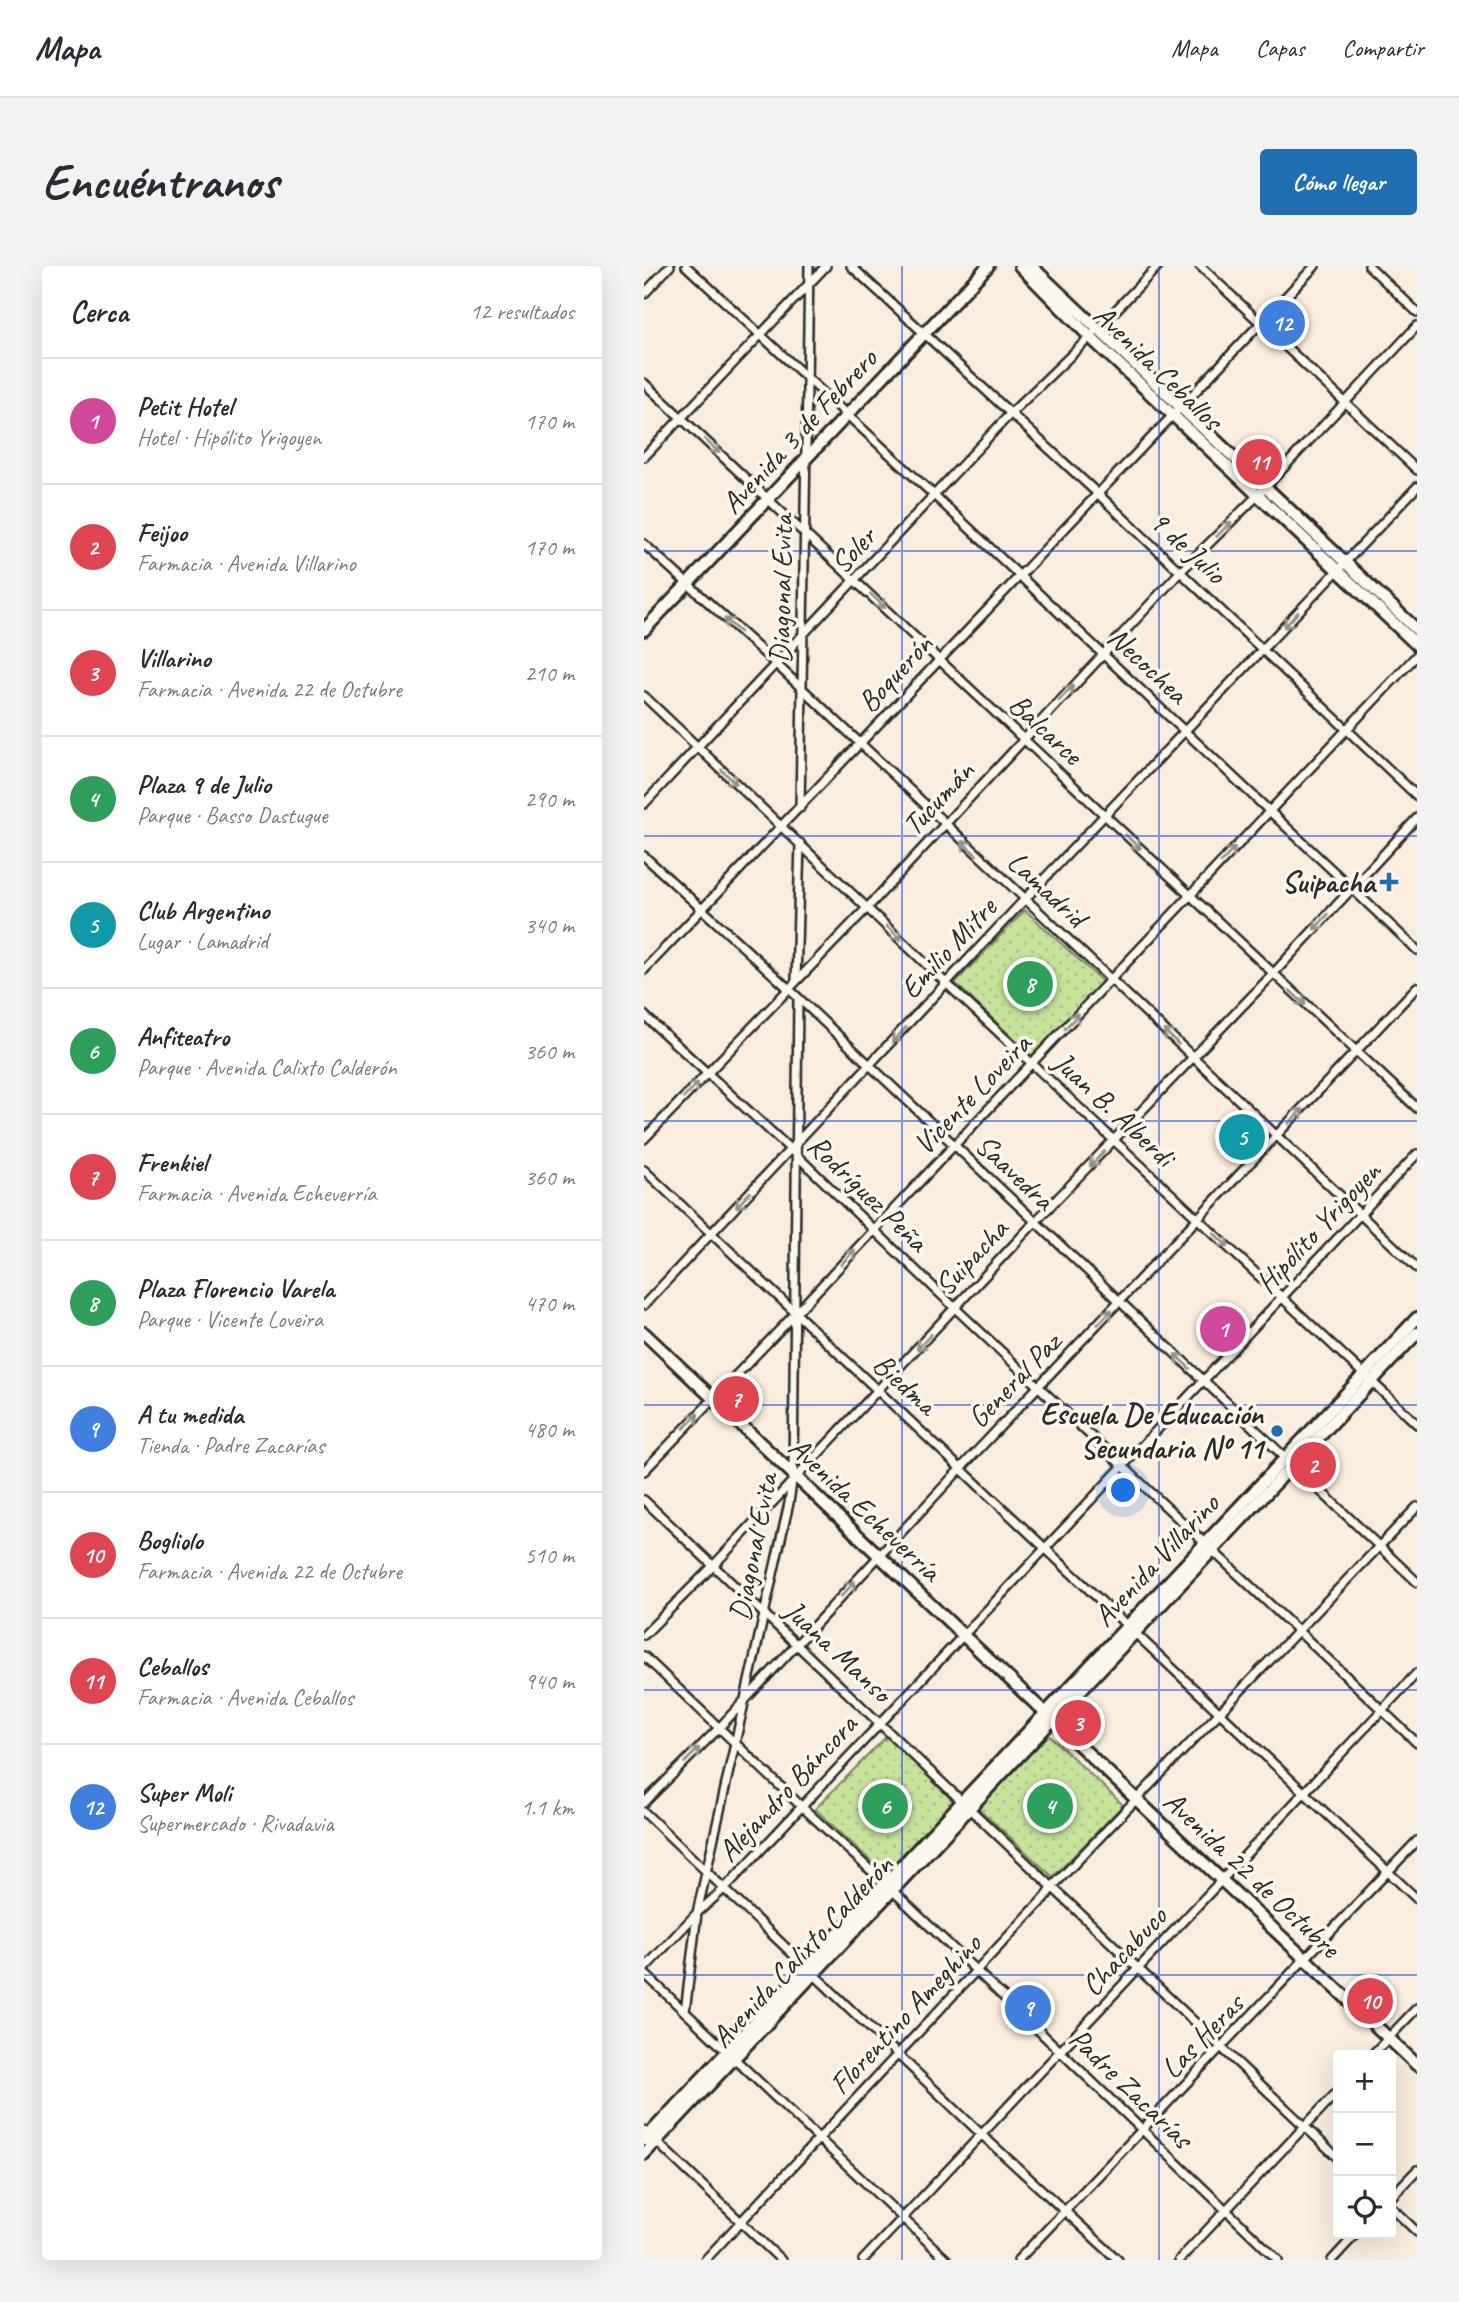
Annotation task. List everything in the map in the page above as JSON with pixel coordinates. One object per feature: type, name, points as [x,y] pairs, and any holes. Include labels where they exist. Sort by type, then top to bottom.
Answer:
[{"type":"main road","name":"Avenida 3 de Febrero","points":[[644,630],[988,266]]},
{"type":"main road","name":"Avenida Ceballos","points":[[1020,266],[1342,567],[1417,645]]},
{"type":"main road","name":"Avenida Ceballos","points":[[1031,266],[1094,333]]},
{"type":"main road","name":"Avenida Ceballos","points":[[1342,567],[1417,629]]},
{"type":"main road","name":"Avenida Villarino","points":[[1049,1716],[1367,1378],[1417,1318]]},
{"type":"main road","name":"Avenida Echeverría","points":[[644,1333],[794,1478],[1049,1716]]},
{"type":"main road","name":"Avenida Villarino","points":[[1367,1378],[1417,1333]]},
{"type":"main road","name":"Avenida 22 de Octubre","points":[[1049,1716],[1417,2065]]},
{"type":"main road","name":"Avenida Calixto Calderón","points":[[644,2154],[648,2137],[732,2054],[1049,1716]]},
{"type":"street","points":[[644,294],[670,266]]},
{"type":"street","name":"Necochea","points":[[686,266],[935,496],[1417,950]]},
{"type":"street","name":"Diagonal Evita","points":[[800,809],[809,266]]},
{"type":"street","points":[[644,457],[826,266]]},
{"type":"street","name":"9 de Julio","points":[[851,266],[1181,571],[1417,796]]},
{"type":"street","name":"Soler","points":[[644,804],[1012,413],[1094,333],[1157,266]]},
{"type":"street","points":[[1200,266],[1417,470]]},
{"type":"street","name":"Boquerón","points":[[644,971],[1315,266]]},
{"type":"street","points":[[1369,266],[1417,312]]},
{"type":"street","name":"Tucumán","points":[[644,1139],[868,907],[1102,654],[1262,491],[1417,326]]},
{"type":"street","name":"Balcarce","points":[[644,383],[1417,1108]]},
{"type":"street","name":"Emilio Mitre","points":[[644,1305],[1417,487]]},
{"type":"street","name":"Lamadrid","points":[[644,544],[776,664],[1417,1268]]},
{"type":"street","name":"Vicente Loveira","points":[[644,1471],[1417,655]]},
{"type":"street","name":"Juan B. Alberdi","points":[[644,696],[1417,1424]]},
{"type":"street","name":"Suipacha","points":[[644,1635],[714,1565],[1417,818]]},
{"type":"street","points":[[796,981],[800,843]]},
{"type":"street","name":"Saavedra","points":[[644,856],[789,989],[1417,1582]]},
{"type":"street","name":"General Paz","points":[[644,1803],[719,1728],[961,1468],[1417,987]]},
{"type":"street","name":"Diagonal Evita","points":[[685,2012],[697,1913],[794,1478],[794,1149],[798,999]]},
{"type":"street","name":"Rodríguez Peña","points":[[644,1015],[794,1149],[955,1308],[1417,1743]]},
{"type":"street","name":"Hipólito Yrigoyen","points":[[963,1635],[1417,1154]]},
{"type":"street","name":"Biedma","points":[[644,1170],[1417,1899]]},
{"type":"street","name":"Juana Manso","points":[[644,1500],[1333,2153]]},
{"type":"street","name":"Florentino Ameghino","points":[[705,2260],[977,1971],[1053,1886],[1417,1507]]},
{"type":"street","name":"Alejandro Báncora","points":[[644,1971],[963,1635]]},
{"type":"street","name":"Padre Zacarías","points":[[644,1656],[1278,2260]]},
{"type":"street","name":"Chacabuco","points":[[863,2260],[1417,1673]]},
{"type":"street","points":[[644,1812],[981,2134],[1118,2260]]},
{"type":"street","name":"Las Heras","points":[[1018,2260],[1417,1841]]},
{"type":"street","points":[[644,1971],[947,2260]]},
{"type":"street","points":[[1377,2050],[1417,2008]]},
{"type":"street","points":[[1179,2260],[1333,2096]]},
{"type":"street","points":[[648,2137],[782,2260]]},
{"type":"street","points":[[1396,2192],[1417,2170]]},
{"type":"street","points":[[1396,2212],[1417,2232]]},
{"type":"street","points":[[1332,2260],[1351,2239]]},
{"type":"green space","points":[[1025,910],[1105,984],[1033,1057],[955,983]]},
{"type":"green space","points":[[1049,1735],[1123,1805],[1053,1877],[978,1808]]},
{"type":"green space","points":[[887,1736],[954,1802],[884,1873],[815,1809]]},
{"type":"place","name":"Super Moli","points":[[1282,323]]},
{"type":"place","name":"Ceballos","points":[[1259,462]]},
{"type":"place","name":"Suipacha","points":[[1389,882]]},
{"type":"place","name":"Plaza Florencio Varela","points":[[1030,984]]},
{"type":"place","name":"Club Argentino","points":[[1242,1137]]},
{"type":"place","name":"Petit Hotel","points":[[1223,1329]]},
{"type":"place","name":"Frenkiel","points":[[736,1399]]},
{"type":"place","name":"Escuela De Educación Secundaria Nº 11","points":[[1277,1431]]},
{"type":"place","name":"Feijoo","points":[[1313,1465]]},
{"type":"place","name":"Villarino","points":[[1078,1723]]},
{"type":"place","name":"Anfiteatro","points":[[885,1806]]},
{"type":"place","name":"Plaza 9 de Julio","points":[[1050,1806]]},
{"type":"place","name":"Bogliolo","points":[[1370,2001]]},
{"type":"place","name":"A tu medida","points":[[1028,2008]]}]
